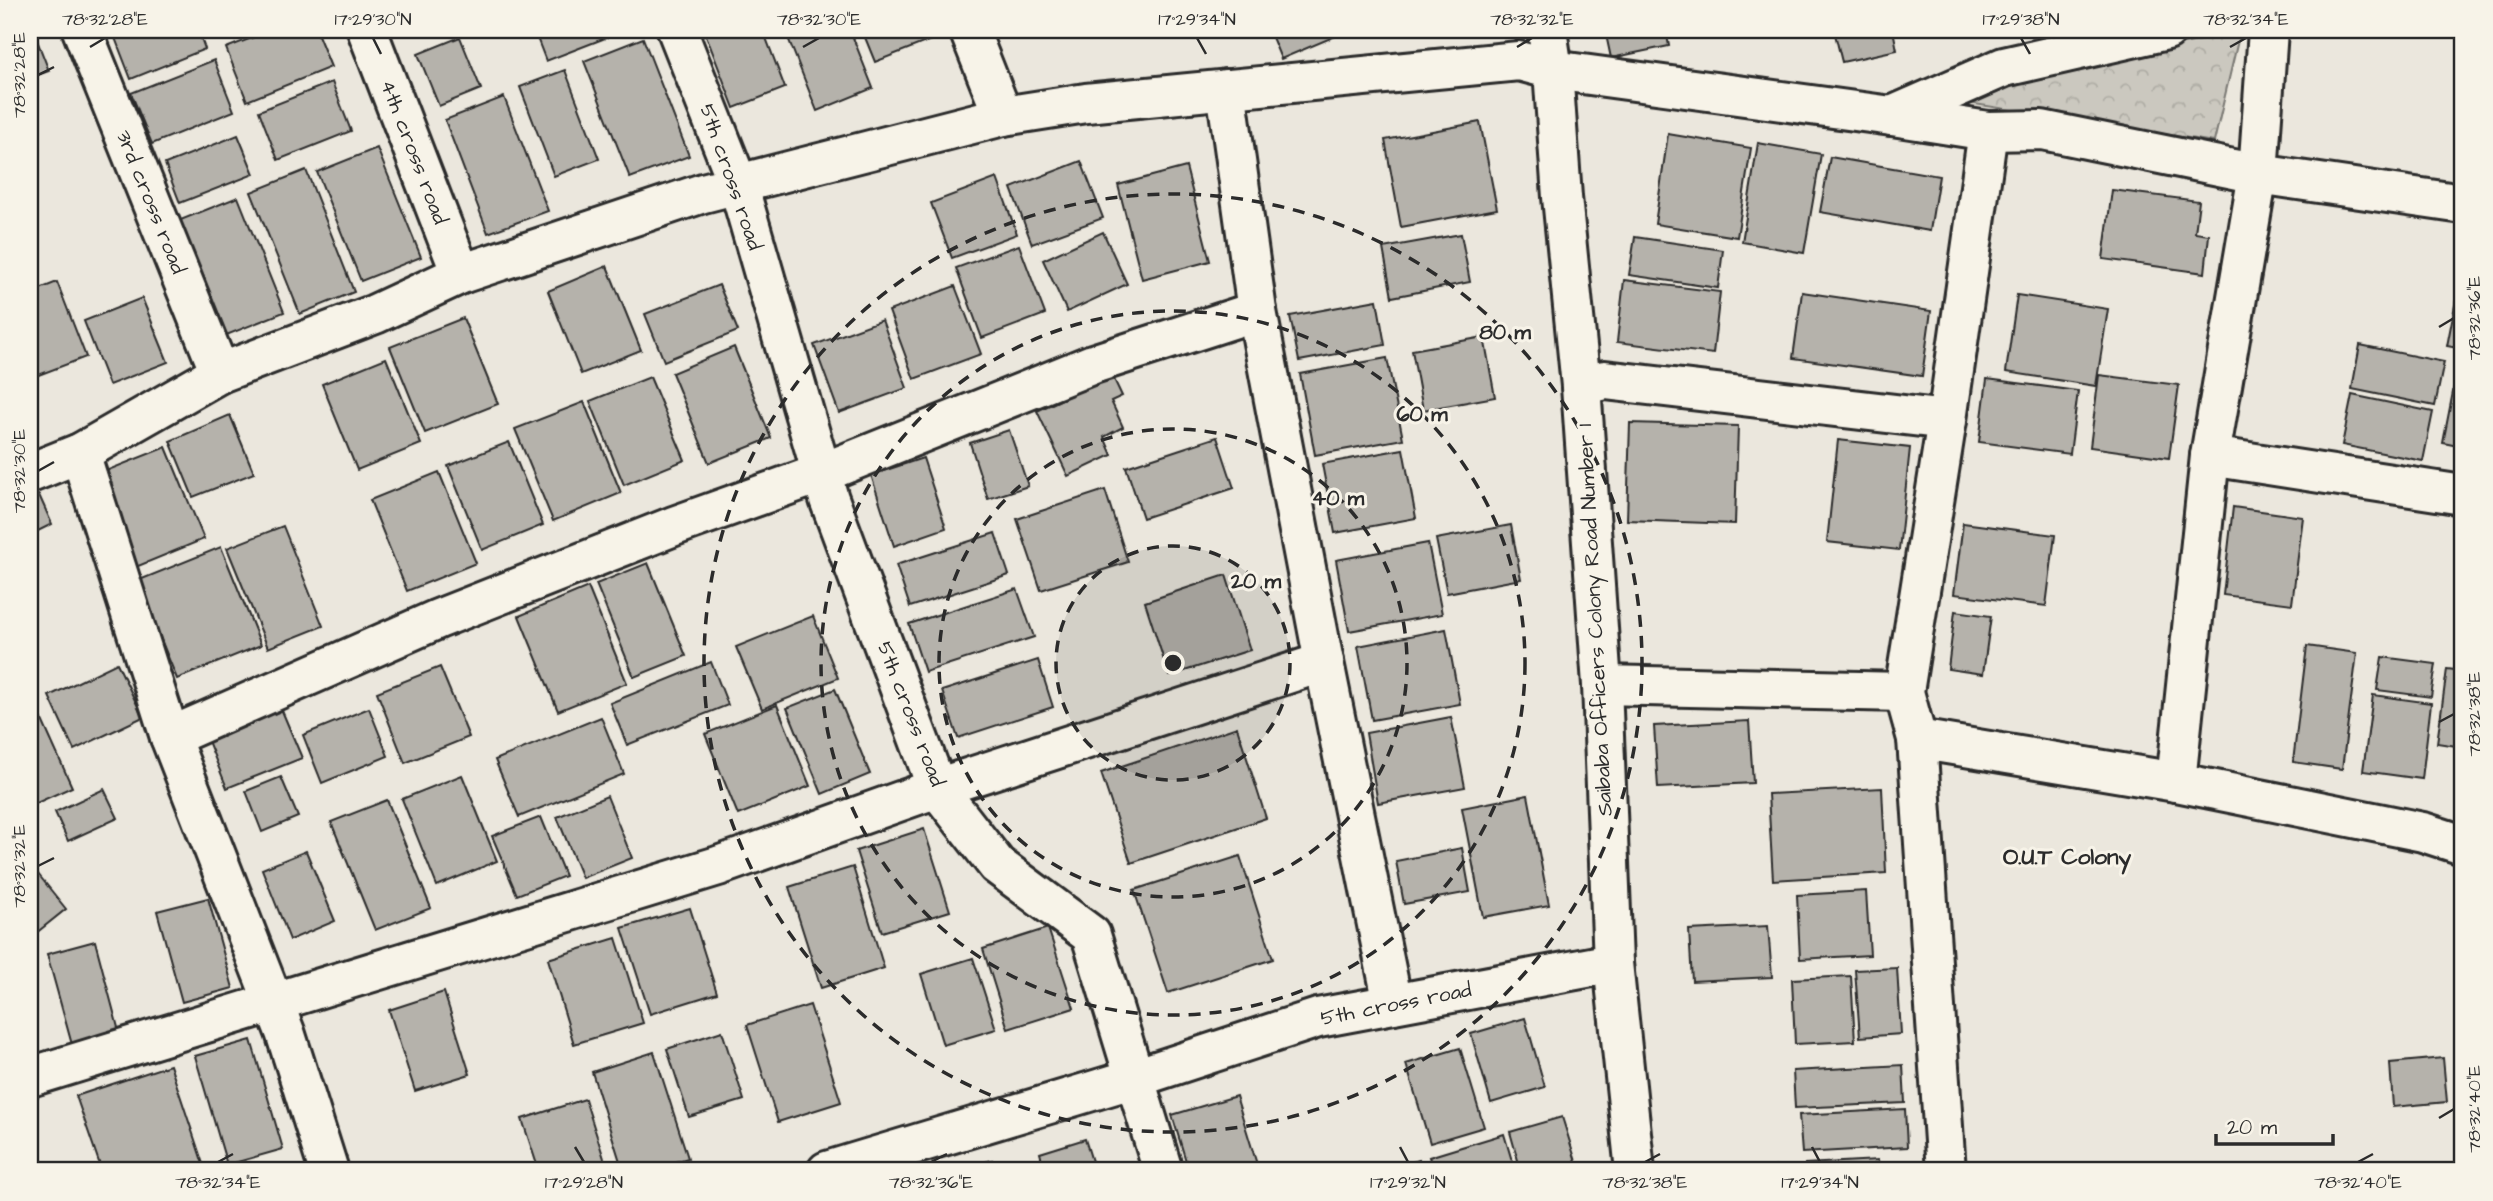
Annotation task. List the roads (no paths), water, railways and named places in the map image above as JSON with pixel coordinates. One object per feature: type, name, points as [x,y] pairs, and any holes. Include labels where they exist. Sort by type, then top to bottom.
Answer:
[{"type":"street","name":"3rd cross road","points":[[82,30],[220,373]]},
{"type":"street","name":"4th cross road","points":[[367,30],[461,274]]},
{"type":"street","name":"5th cross road","points":[[677,30],[738,184],[822,473],[937,788],[997,865],[1091,935],[1135,1078],[1318,1018],[1613,963]]},
{"type":"street","points":[[969,30],[1003,116]]},
{"type":"street","name":"Saibaba Officers Colony Road Number 1","points":[[1547,30],[1553,70],[1562,198],[1581,386],[1602,685],[1613,963],[1635,1171]]},
{"type":"street","points":[[1892,116],[2004,67],[2167,30]]},
{"type":"street","points":[[2176,782],[2210,456],[2258,174],[2268,30]]},
{"type":"street","points":[[30,473],[80,453],[220,373],[375,314],[461,274],[703,193],[1003,116],[1086,103],[1519,61],[1553,70],[1987,131],[2042,130],[2258,174],[2463,204]]},
{"type":"street","points":[[1226,89],[1257,311],[1393,1004]]},
{"type":"street","points":[[1946,1171],[1917,739],[1904,692],[1948,420],[1987,131]]},
{"type":"street","points":[[170,737],[438,619],[674,526],[822,473],[1093,364],[1257,311]]},
{"type":"street","points":[[1581,386],[1605,380],[1948,420]]},
{"type":"street","points":[[80,453],[170,737],[273,1001],[329,1171]]},
{"type":"street","points":[[2210,456],[2463,495]]},
{"type":"street","points":[[30,1077],[718,866],[937,788],[1324,662]]},
{"type":"street","points":[[1602,685],[1904,692]]},
{"type":"street","points":[[1917,739],[2176,782],[2423,832],[2463,845]]},
{"type":"street","points":[[837,1170],[1135,1078],[1163,1171]]},
{"type":"district","name":"O.U.T Colony","points":[[2067,857]]}]
